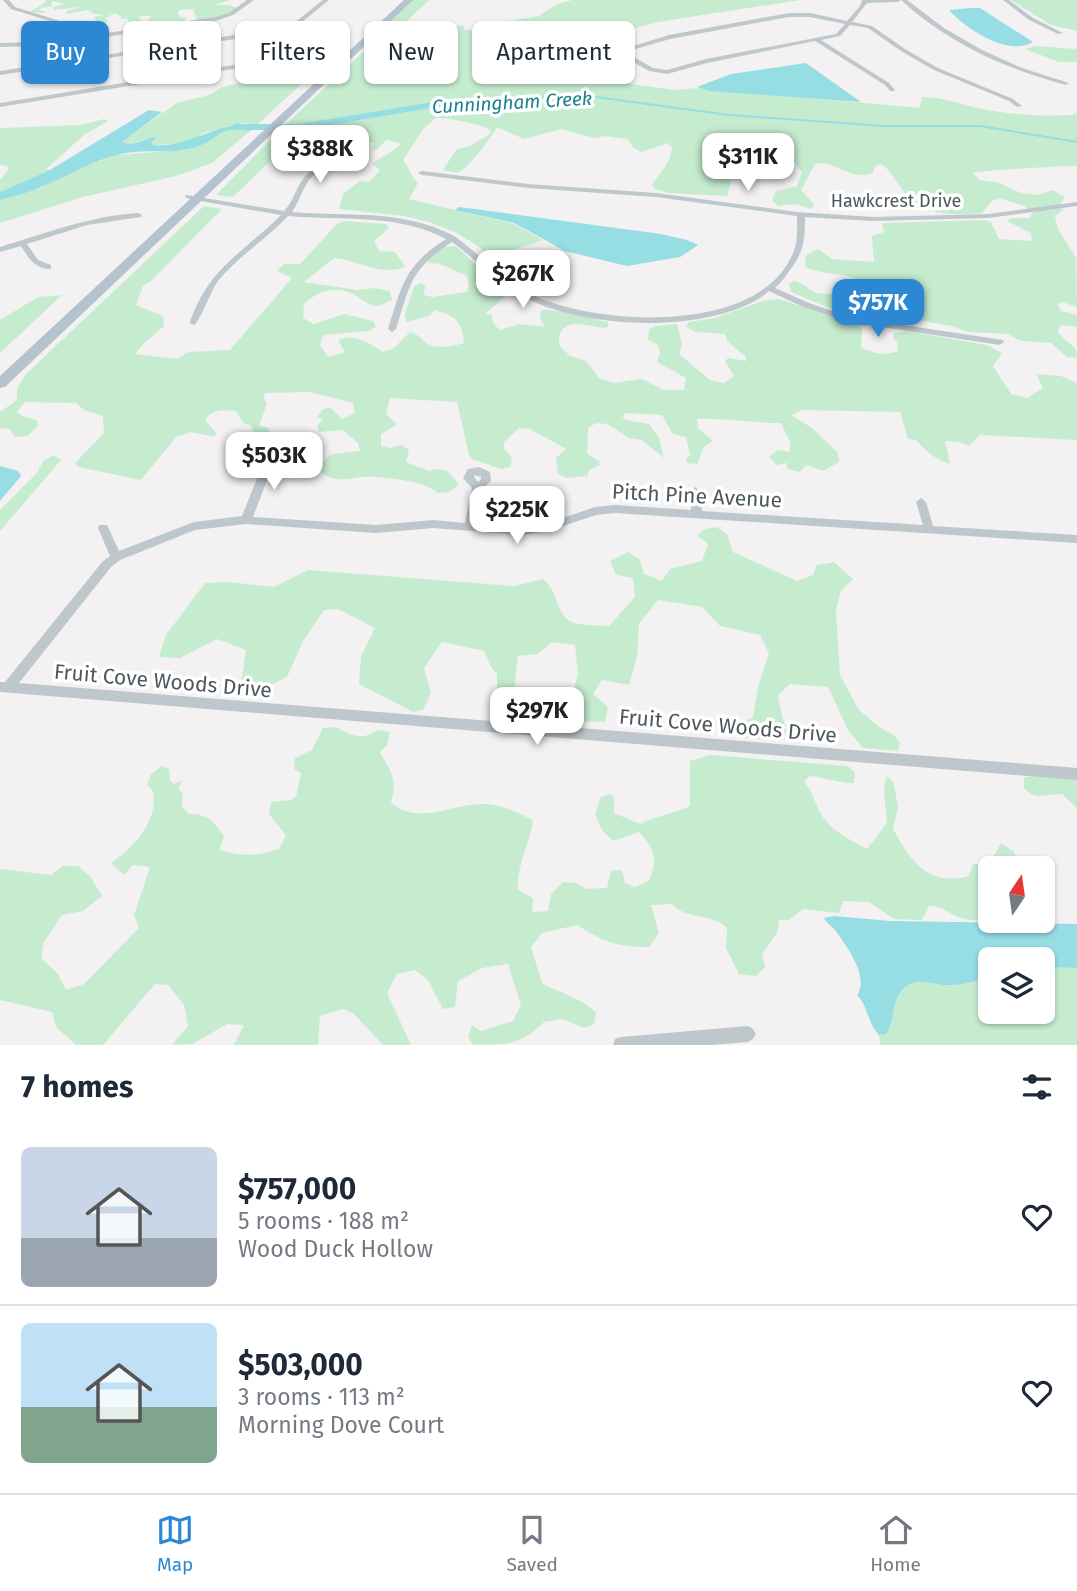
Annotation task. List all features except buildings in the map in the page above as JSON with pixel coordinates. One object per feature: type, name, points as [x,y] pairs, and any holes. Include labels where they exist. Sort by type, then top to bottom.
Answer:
[{"type":"main road","points":[[350,52],[400,0]]},
{"type":"main road","points":[[350,52],[409,0]]},
{"type":"main road","points":[[0,371],[316,84]]},
{"type":"main road","points":[[0,384],[193,197]]},
{"type":"street","points":[[109,35],[222,18],[251,0]]},
{"type":"street","points":[[221,40],[287,29],[326,0]]},
{"type":"street","points":[[635,61],[651,71],[664,72],[706,61],[817,40],[838,35],[865,0],[898,0]]},
{"type":"street","points":[[904,0],[931,24],[975,50],[1030,73],[1066,83]]},
{"type":"street","points":[[1006,0],[1031,19],[1060,33]]},
{"type":"street","points":[[0,7],[7,3],[58,21]]},
{"type":"street","points":[[635,46],[669,37],[789,15],[817,16],[870,27],[936,69],[1011,100],[1019,106]]},
{"type":"street","points":[[817,40],[887,84],[892,90]]},
{"type":"street","points":[[0,46],[21,44]]},
{"type":"street","points":[[0,73],[123,55]]},
{"type":"street","points":[[0,105],[131,84]]},
{"type":"street","points":[[194,322],[204,296],[218,277],[286,213],[310,175],[331,164],[361,158]]},
{"type":"street","name":"Hawkcrest Drive","points":[[422,173],[528,186],[656,195],[801,215],[929,219],[990,215],[1077,204]]},
{"type":"street","points":[[193,197],[286,213],[404,222],[453,238],[476,255],[494,274],[525,295],[563,310],[635,321],[690,318],[731,307],[769,288],[786,272],[796,257],[801,215]]},
{"type":"street","points":[[0,250],[118,215],[138,215]]},
{"type":"street","points":[[392,330],[413,268],[429,252],[453,238]]},
{"type":"street","points":[[23,243],[35,262],[48,267]]},
{"type":"street","points":[[769,288],[815,309],[849,319],[1000,342]]},
{"type":"street","points":[[246,520],[273,451]]},
{"type":"street","points":[[470,526],[477,488]]},
{"type":"street","points":[[695,491],[697,514]]},
{"type":"street","points":[[921,502],[929,529]]},
{"type":"street","name":"Pitch Pine Avenue","points":[[4,688],[107,564],[117,557],[194,526],[246,520],[376,529],[433,524],[534,530],[605,509],[1077,539]]},
{"type":"street","points":[[103,528],[117,557]]},
{"type":"street","name":"Fruit Cove Woods Drive","points":[[4,688],[1077,774]]},
{"type":"street","points":[[621,1045],[748,1034]]},
{"type":"green space","points":[[45,0],[229,0],[215,5],[238,8],[226,15],[197,20],[193,9],[179,10],[178,14],[182,18],[187,17],[187,21],[147,21],[151,16],[140,16],[142,21],[128,21],[120,19],[122,17],[114,13],[105,19],[108,21],[96,21],[94,17],[105,15],[94,14],[88,10],[68,14],[65,12],[79,7],[54,10],[53,7],[65,4],[52,1],[52,6],[38,9],[48,13],[30,12],[46,2]]},
{"type":"green space","points":[[412,0],[429,0],[407,21],[391,21]]},
{"type":"green space","points":[[572,0],[800,0],[635,28],[635,21],[508,21],[539,16],[557,4]]},
{"type":"green space","points":[[1011,0],[1077,0],[1077,31],[1051,25]]},
{"type":"green space","points":[[458,26],[464,26],[464,30],[472,30],[472,84],[632,84],[675,90],[698,88],[920,108],[922,97],[930,97],[1004,112],[1077,114],[1077,166],[973,173],[979,180],[999,183],[1021,193],[1039,195],[1052,190],[1065,197],[1061,203],[1063,210],[1055,216],[1058,229],[1076,258],[1077,307],[1062,302],[1057,304],[1061,311],[1077,315],[1077,327],[1060,325],[1058,333],[1076,349],[1077,358],[1067,357],[1051,343],[1021,341],[1008,334],[967,332],[952,326],[922,321],[903,323],[844,314],[791,292],[789,284],[794,281],[825,294],[842,292],[856,286],[857,279],[805,267],[806,256],[818,249],[832,259],[874,262],[872,236],[884,232],[882,223],[984,220],[991,222],[999,239],[1032,241],[1031,233],[1007,221],[1012,218],[1029,218],[1033,213],[1024,206],[999,198],[992,201],[982,213],[953,214],[935,211],[917,204],[881,164],[876,165],[873,173],[857,175],[822,163],[815,164],[801,190],[814,204],[811,209],[796,204],[778,206],[772,200],[776,191],[797,186],[802,172],[790,157],[776,155],[770,163],[738,159],[727,196],[668,193],[655,189],[652,184],[670,157],[672,147],[667,143],[642,152],[634,148],[627,139],[605,136],[594,138],[561,129],[524,139],[497,127],[474,158],[458,173],[443,170],[456,150],[472,145],[490,134],[491,130],[436,118],[424,128],[403,160],[418,183],[409,199],[514,224],[543,240],[513,250],[510,259],[488,256],[457,233],[429,222],[404,216],[339,209],[343,194],[360,181],[369,182],[380,170],[372,164],[401,144],[387,140],[376,150],[372,149],[374,143],[367,141],[365,136],[299,144],[267,164],[233,197],[216,195],[329,84],[350,84],[350,64],[364,51],[364,84],[458,84]]},
{"type":"green space","points":[[1035,46],[1077,49],[1077,62],[1059,62],[1025,49]]},
{"type":"green space","points":[[236,84],[301,84],[257,125],[243,123],[204,133],[187,143],[153,145],[151,143],[156,138],[130,144],[121,142],[177,103],[209,95],[222,87]]},
{"type":"green space","points":[[104,119],[108,121],[84,135],[46,169],[50,170],[0,192],[0,180],[8,170],[7,166],[0,165],[0,128],[81,125]]},
{"type":"green space","points":[[234,129],[250,131],[212,163],[176,176],[83,197],[0,223],[0,200],[38,189],[77,169],[117,155],[183,150],[205,143],[219,132]]},
{"type":"green space","points":[[204,206],[222,209],[143,286],[136,305],[163,316],[164,326],[135,354],[176,359],[189,352],[230,350],[292,278],[277,271],[284,264],[300,264],[337,224],[344,221],[386,224],[389,228],[374,241],[379,251],[395,252],[405,266],[380,269],[334,258],[304,282],[357,290],[374,288],[390,291],[392,300],[378,306],[338,290],[320,293],[304,304],[303,318],[314,324],[344,314],[373,321],[376,327],[369,331],[323,335],[320,345],[328,357],[345,352],[338,340],[344,338],[362,340],[383,352],[394,348],[410,332],[433,346],[464,343],[462,329],[457,320],[448,315],[435,310],[429,316],[406,322],[405,314],[414,287],[420,283],[425,285],[424,295],[432,297],[467,292],[467,276],[440,264],[429,263],[427,258],[443,247],[456,246],[505,292],[504,297],[486,313],[492,316],[493,323],[500,330],[519,324],[545,327],[540,318],[541,310],[608,322],[608,327],[603,328],[580,324],[567,326],[560,336],[559,345],[570,356],[586,361],[599,378],[613,383],[642,379],[663,390],[684,390],[686,378],[657,362],[660,353],[658,345],[648,340],[649,330],[655,326],[677,324],[682,345],[679,354],[710,380],[724,383],[734,376],[725,361],[728,358],[746,361],[746,357],[727,341],[725,334],[696,332],[686,327],[689,322],[715,318],[762,301],[779,299],[857,325],[862,328],[861,347],[874,353],[898,351],[894,333],[907,331],[987,345],[1002,353],[993,366],[1011,394],[1027,398],[1043,388],[1036,374],[1061,376],[1077,383],[1077,440],[980,435],[969,446],[945,441],[950,464],[932,455],[916,440],[908,439],[900,412],[802,410],[791,415],[812,428],[838,453],[839,462],[823,471],[806,465],[800,472],[787,469],[787,463],[777,465],[769,457],[778,450],[790,452],[790,442],[781,423],[697,419],[698,428],[713,441],[704,447],[697,464],[687,463],[686,458],[690,455],[686,437],[673,434],[662,415],[626,413],[622,416],[626,420],[649,424],[659,438],[664,458],[642,440],[629,438],[607,424],[596,423],[588,428],[587,454],[599,461],[600,465],[589,470],[587,476],[567,478],[558,474],[556,458],[566,449],[530,429],[519,428],[504,442],[504,448],[512,458],[510,467],[501,469],[472,459],[469,455],[457,402],[390,398],[386,414],[397,424],[381,434],[381,446],[390,448],[402,445],[409,450],[406,462],[429,471],[439,469],[450,473],[459,484],[449,492],[438,493],[424,485],[408,481],[368,477],[336,479],[322,474],[320,464],[332,454],[360,451],[358,443],[343,430],[319,432],[317,426],[323,419],[317,417],[322,410],[330,407],[342,419],[355,413],[353,403],[310,392],[265,393],[263,396],[267,404],[259,425],[268,428],[271,436],[269,442],[258,440],[250,425],[243,423],[236,411],[211,413],[205,420],[216,433],[215,437],[190,432],[176,437],[141,480],[78,467],[75,463],[104,433],[103,416],[84,410],[76,403],[25,402],[17,412],[37,420],[38,426],[27,436],[15,437],[10,429],[0,428],[0,412],[17,400],[17,389],[25,375]]},
{"type":"green space","points":[[62,295],[0,353],[0,320],[38,297]]},
{"type":"green space","points":[[54,455],[61,460],[0,531],[0,510],[37,473],[43,461]]},
{"type":"green space","points":[[716,527],[727,534],[733,552],[797,581],[813,575],[817,565],[834,562],[853,579],[841,591],[836,610],[840,675],[859,710],[895,736],[900,743],[898,751],[863,748],[848,730],[828,687],[790,684],[778,695],[782,717],[789,734],[774,740],[738,737],[733,727],[753,717],[758,687],[769,653],[760,635],[720,626],[702,607],[658,600],[639,624],[637,657],[629,685],[602,680],[593,694],[608,707],[605,722],[564,721],[554,706],[571,703],[578,673],[575,645],[552,642],[538,654],[518,656],[512,708],[505,711],[497,703],[497,674],[484,651],[442,642],[424,668],[431,693],[423,710],[413,712],[359,684],[361,656],[375,628],[338,609],[324,610],[303,641],[287,677],[269,686],[241,684],[246,650],[217,639],[180,658],[159,657],[166,635],[205,583],[227,582],[274,587],[308,570],[514,586],[543,579],[553,591],[560,610],[568,620],[583,625],[609,626],[635,597],[633,578],[616,575],[610,561],[628,552],[640,560],[644,574],[662,581],[670,569],[702,561],[708,544],[697,535],[705,529]]},
{"type":"green space","points":[[336,727],[357,736],[378,730],[390,732],[387,745],[380,752],[393,781],[391,803],[402,810],[424,813],[488,804],[533,820],[518,881],[518,890],[533,898],[532,912],[548,911],[551,894],[563,882],[576,883],[586,889],[607,888],[611,871],[622,870],[625,883],[635,887],[649,881],[654,860],[652,849],[639,832],[613,841],[602,830],[595,814],[601,797],[609,794],[614,797],[614,813],[640,824],[684,809],[690,806],[690,761],[710,755],[847,766],[855,772],[854,783],[810,776],[804,781],[829,825],[867,849],[887,823],[884,792],[886,776],[893,781],[898,806],[893,829],[922,869],[942,878],[955,878],[969,876],[973,864],[978,864],[978,921],[956,916],[934,906],[929,906],[922,920],[894,919],[869,902],[843,901],[839,913],[803,909],[789,920],[779,920],[777,933],[762,954],[765,967],[756,976],[739,974],[726,948],[727,928],[714,920],[685,913],[672,904],[651,905],[659,933],[649,947],[611,942],[577,925],[542,933],[531,947],[542,983],[578,999],[590,1008],[596,1013],[594,1024],[584,1028],[563,1019],[544,1022],[521,1039],[505,1044],[473,1045],[468,1037],[472,1025],[481,1031],[513,1021],[521,1005],[508,964],[482,968],[458,981],[455,1007],[443,1009],[428,980],[415,970],[397,974],[387,993],[411,1045],[383,1045],[354,1014],[343,1009],[320,1016],[318,1045],[234,1045],[244,1025],[227,1024],[193,1044],[172,1045],[188,1026],[184,1005],[168,985],[155,984],[103,1045],[76,1045],[56,1027],[52,1012],[0,1000],[0,869],[51,875],[63,866],[78,866],[90,876],[102,896],[83,911],[62,915],[44,942],[41,958],[58,974],[66,990],[84,984],[139,928],[134,915],[150,867],[133,865],[124,875],[111,863],[128,850],[148,823],[154,802],[153,791],[147,785],[151,774],[162,766],[169,769],[170,780],[174,784],[182,780],[178,790],[183,793],[182,807],[189,814],[210,819],[217,827],[224,836],[219,850],[249,855],[271,852],[279,849],[286,835],[269,814],[271,802],[296,797],[301,773],[294,769],[295,758],[312,750],[323,728]]},
{"type":"green space","points":[[1024,777],[1077,780],[1077,808],[1062,794],[1037,796],[1028,792],[1024,788]]},
{"type":"green space","points":[[1001,843],[1016,856],[994,856]]},
{"type":"green space","points":[[1055,967],[1077,968],[1077,1045],[880,1045],[879,1035],[886,1034],[889,1029],[897,998],[906,987],[918,982],[945,985],[978,980],[978,1024],[1055,1024]]},
{"type":"water","points":[[980,8],[1033,42],[1012,46],[988,39],[949,10]]},
{"type":"water","points":[[806,63],[861,102],[709,91],[697,87],[731,74]]},
{"type":"water","points":[[149,110],[162,112],[122,142],[131,144],[157,137],[152,142],[153,145],[167,145],[229,126],[257,125],[250,131],[224,131],[205,144],[187,149],[130,152],[111,157],[36,189],[0,200],[0,192],[50,170]]},
{"type":"water","points":[[459,207],[661,234],[698,245],[680,257],[627,266],[565,251],[514,223],[455,210]]},
{"type":"water","points":[[0,466],[18,471],[21,476],[0,501]]},
{"type":"water","points":[[834,916],[890,921],[978,922],[978,933],[1055,933],[1055,924],[1077,924],[1077,968],[1055,967],[1055,947],[978,947],[978,980],[957,985],[918,982],[906,987],[897,998],[886,1034],[879,1035],[857,995],[861,979],[855,961],[840,936],[824,918]]},
{"type":"waterway","name":"Cunningham Creek","points":[[458,101],[588,96],[729,115],[885,126],[980,126],[1077,142]]},
{"type":"waterway","name":"Cunningham Creek","points":[[235,127],[299,127],[458,101]]}]
